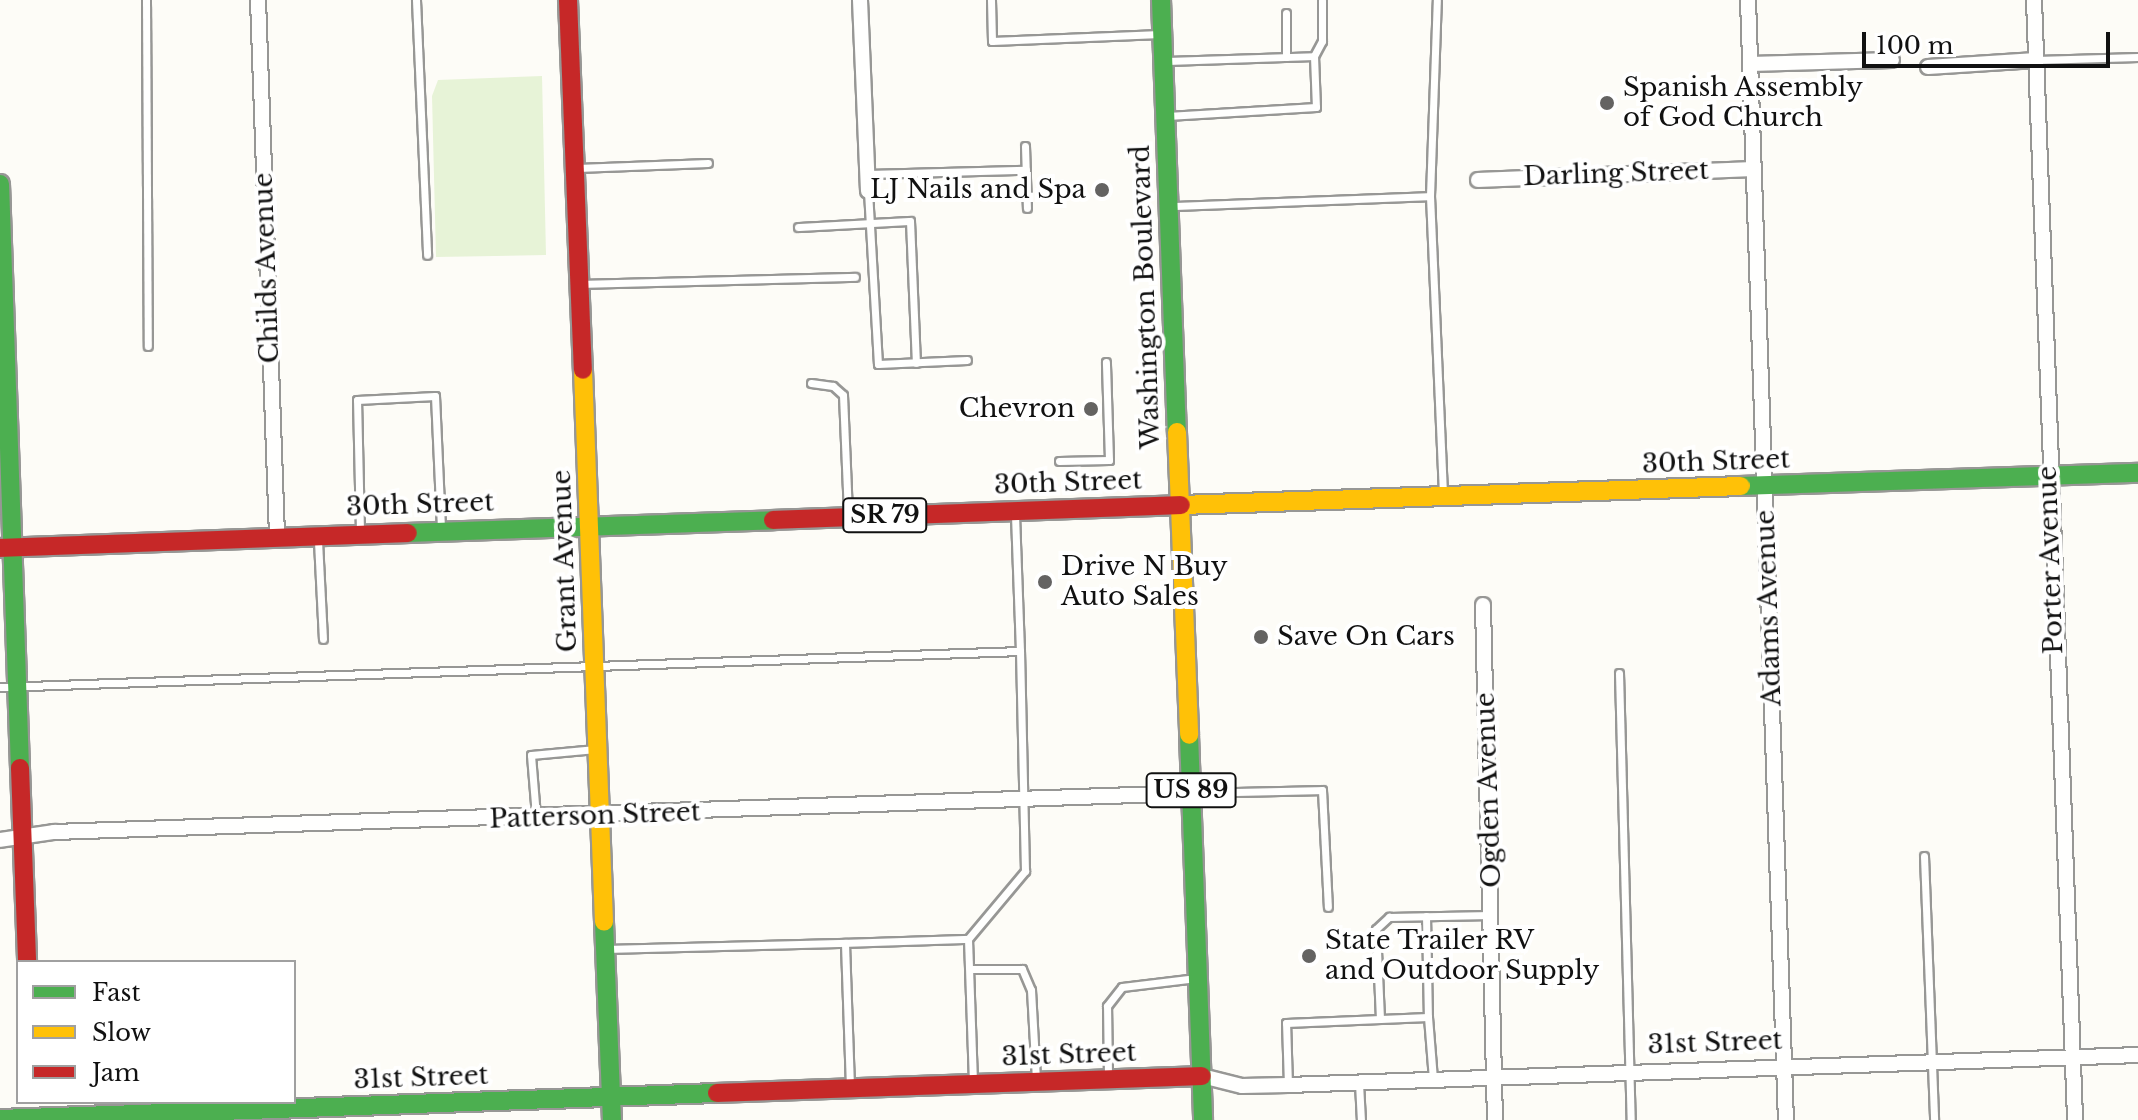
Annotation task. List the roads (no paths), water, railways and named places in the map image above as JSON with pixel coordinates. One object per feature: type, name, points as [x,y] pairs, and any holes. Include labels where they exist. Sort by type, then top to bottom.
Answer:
[{"type":"main road","name":"Grant Avenue","points":[[568,0],[603,817],[612,1120]]},
{"type":"main road","name":"Washington Boulevard","points":[[1161,0],[1203,1120]]},
{"type":"main road","points":[[0,184],[9,686],[23,839],[27,960]]},
{"type":"main road","name":"30th Street","points":[[6,548],[441,530],[2138,473]]},
{"type":"main road","name":"31st Street","points":[[0,1119],[31,1113],[1202,1076]]},
{"type":"street","name":"Childs Avenue","points":[[258,0],[277,536]]},
{"type":"street","points":[[860,0],[868,191]]},
{"type":"street","name":"Adams Avenue","points":[[1748,0],[1786,1120]]},
{"type":"street","name":"Porter Avenue","points":[[2034,0],[2047,475],[2075,1120]]},
{"type":"street","points":[[1750,64],[1892,60]]},
{"type":"street","points":[[1928,67],[2036,60]]},
{"type":"street","name":"Darling Street","points":[[1478,180],[1753,169]]},
{"type":"street","name":"Ogden Avenue","points":[[1483,605],[1494,915],[1495,1120]]},
{"type":"street","name":"Patterson Street","points":[[0,840],[54,832],[603,817],[1192,793]]},
{"type":"street","name":"31st Street","points":[[1202,1076],[1242,1086],[1288,1085],[2138,1055]]},
{"type":"lane","points":[[146,0],[148,346]]},
{"type":"lane","points":[[416,0],[427,255]]},
{"type":"lane","points":[[991,0],[992,41],[1162,34]]},
{"type":"lane","points":[[1165,116],[1316,107],[1314,56],[1322,41],[1322,0]]},
{"type":"lane","points":[[1437,0],[1430,196],[1443,497]]},
{"type":"lane","points":[[1286,13],[1286,57]]},
{"type":"lane","points":[[1163,61],[1314,56]]},
{"type":"lane","points":[[2036,60],[2138,57]]},
{"type":"lane","points":[[1025,146],[1027,208]]},
{"type":"lane","points":[[575,168],[708,163]]},
{"type":"lane","points":[[868,174],[1026,170]]},
{"type":"lane","points":[[868,191],[878,364],[967,360]]},
{"type":"lane","points":[[1170,206],[1430,196]]},
{"type":"lane","points":[[798,227],[910,221],[916,363]]},
{"type":"lane","points":[[580,284],[855,277]]},
{"type":"lane","points":[[1059,461],[1109,460],[1106,362]]},
{"type":"lane","points":[[811,383],[833,386],[843,395],[848,517]]},
{"type":"lane","points":[[361,533],[357,400],[435,396],[441,530]]},
{"type":"lane","points":[[973,1084],[968,939],[1025,871],[1015,511]]},
{"type":"lane","points":[[318,535],[323,639]]},
{"type":"lane","points":[[9,686],[596,670],[1020,651]]},
{"type":"lane","points":[[1619,673],[1631,1120]]},
{"type":"lane","points":[[536,819],[531,755],[600,749]]},
{"type":"lane","points":[[1192,793],[1322,790],[1328,907]]},
{"type":"lane","points":[[1924,856],[1934,1120]]},
{"type":"lane","points":[[1380,1019],[1376,929],[1389,917],[1494,915]]},
{"type":"lane","points":[[1426,916],[1433,1079]]},
{"type":"lane","points":[[607,949],[968,939]]},
{"type":"lane","points":[[845,943],[850,1089]]},
{"type":"lane","points":[[970,969],[1022,969],[1031,990],[1036,1082]]},
{"type":"lane","points":[[1108,1080],[1107,1006],[1122,987],[1198,978]]},
{"type":"lane","points":[[1288,1085],[1286,1023],[1428,1017]]},
{"type":"lane","points":[[1359,1081],[1361,1120]]},
{"type":"place","name":"Spanish Assembly of God Church","points":[[1607,103]]},
{"type":"place","name":"LJ Nails and Spa","points":[[1102,190]]},
{"type":"place","name":"Chevron","points":[[1091,409]]},
{"type":"place","name":"Drive N Buy Auto Sales","points":[[1045,582]]},
{"type":"place","name":"Save On Cars","points":[[1261,637]]},
{"type":"place","name":"State Trailer RV and Outdoor Supply","points":[[1309,956]]}]
